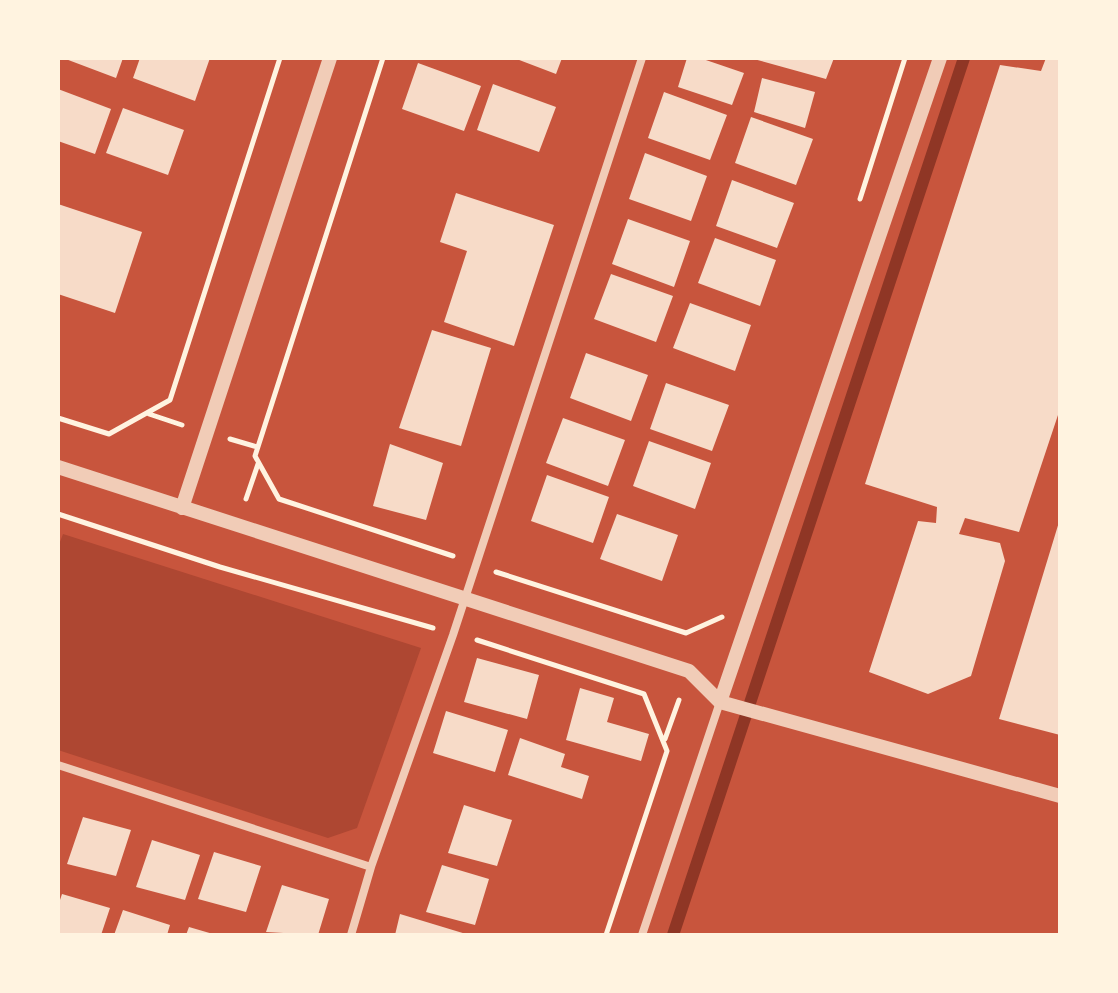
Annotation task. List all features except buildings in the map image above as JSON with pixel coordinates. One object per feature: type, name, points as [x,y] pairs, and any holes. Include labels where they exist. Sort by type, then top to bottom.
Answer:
[{"type":"street","points":[[182,508],[330,58]]},
{"type":"street","points":[[351,935],[371,867],[464,597],[642,58]]},
{"type":"street","points":[[642,935],[940,58]]},
{"type":"street","points":[[58,467],[689,671],[723,703],[1060,796]]},
{"type":"street","points":[[58,765],[371,867]]},
{"type":"path","points":[[58,418],[109,434],[170,400],[280,58]]},
{"type":"path","points":[[383,58],[255,456],[279,499],[453,556]]},
{"type":"path","points":[[856,209],[905,58]]},
{"type":"path","points":[[58,514],[220,567],[430,627]]},
{"type":"path","points":[[500,573],[686,633],[726,615]]},
{"type":"path","points":[[477,641],[644,694],[667,751],[606,935]]},
{"type":"shaded area","points":[[63,534],[421,648],[357,828],[328,838],[58,750],[58,547]]},
{"type":"waterway","points":[[673,935],[964,58]]}]
